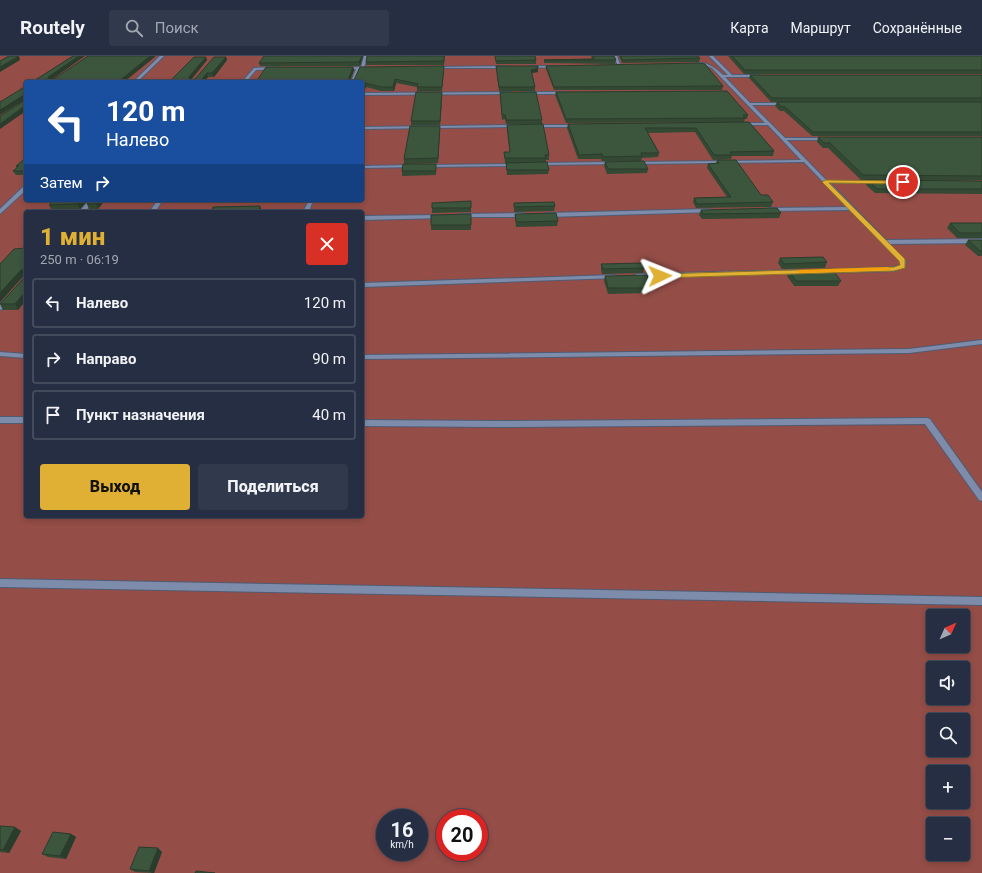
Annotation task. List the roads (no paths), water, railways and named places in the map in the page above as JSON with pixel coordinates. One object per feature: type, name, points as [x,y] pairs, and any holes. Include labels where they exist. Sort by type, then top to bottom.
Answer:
[{"type":"lane","points":[[137,80],[162,56]]},
{"type":"lane","points":[[353,80],[366,56]]},
{"type":"lane","points":[[615,56],[620,66]]},
{"type":"lane","points":[[711,56],[731,76]]},
{"type":"lane","points":[[691,64],[710,66],[722,76],[884,242],[902,261],[903,266],[894,269],[815,271]]},
{"type":"lane","points":[[613,66],[628,66]]},
{"type":"lane","points":[[430,68],[514,67]]},
{"type":"lane","points":[[521,67],[559,67]]},
{"type":"lane","points":[[246,80],[255,69],[277,68]]},
{"type":"lane","points":[[336,68],[378,68]]},
{"type":"lane","points":[[722,76],[763,76]]},
{"type":"lane","points":[[364,94],[574,92]]},
{"type":"lane","points":[[730,92],[738,92]]},
{"type":"lane","points":[[750,104],[790,104]]},
{"type":"lane","points":[[737,124],[769,124]]},
{"type":"lane","points":[[364,128],[522,126]]},
{"type":"lane","points":[[530,126],[586,126]]},
{"type":"lane","points":[[784,139],[831,139]]},
{"type":"lane","points":[[630,163],[804,160]]},
{"type":"lane","points":[[528,165],[623,163]]},
{"type":"lane","points":[[364,167],[520,165]]},
{"type":"lane","points":[[825,182],[888,182]]},
{"type":"lane","points":[[0,212],[24,189]]},
{"type":"lane","points":[[84,210],[90,202]]},
{"type":"lane","points":[[764,210],[851,208]]},
{"type":"lane","points":[[543,215],[717,211]]},
{"type":"lane","points":[[457,216],[528,215]]},
{"type":"lane","points":[[364,218],[449,216]]},
{"type":"lane","points":[[884,242],[982,241]]},
{"type":"lane","points":[[632,276],[807,271]]},
{"type":"lane","points":[[364,285],[624,277]]},
{"type":"lane","points":[[0,308],[13,293]]},
{"type":"lane","points":[[364,357],[909,351],[982,342]]},
{"type":"lane","points":[[0,354],[24,356]]},
{"type":"lane","points":[[0,420],[24,420]]},
{"type":"lane","points":[[364,423],[507,424],[927,421],[982,498]]},
{"type":"lane","points":[[0,583],[982,601]]}]
